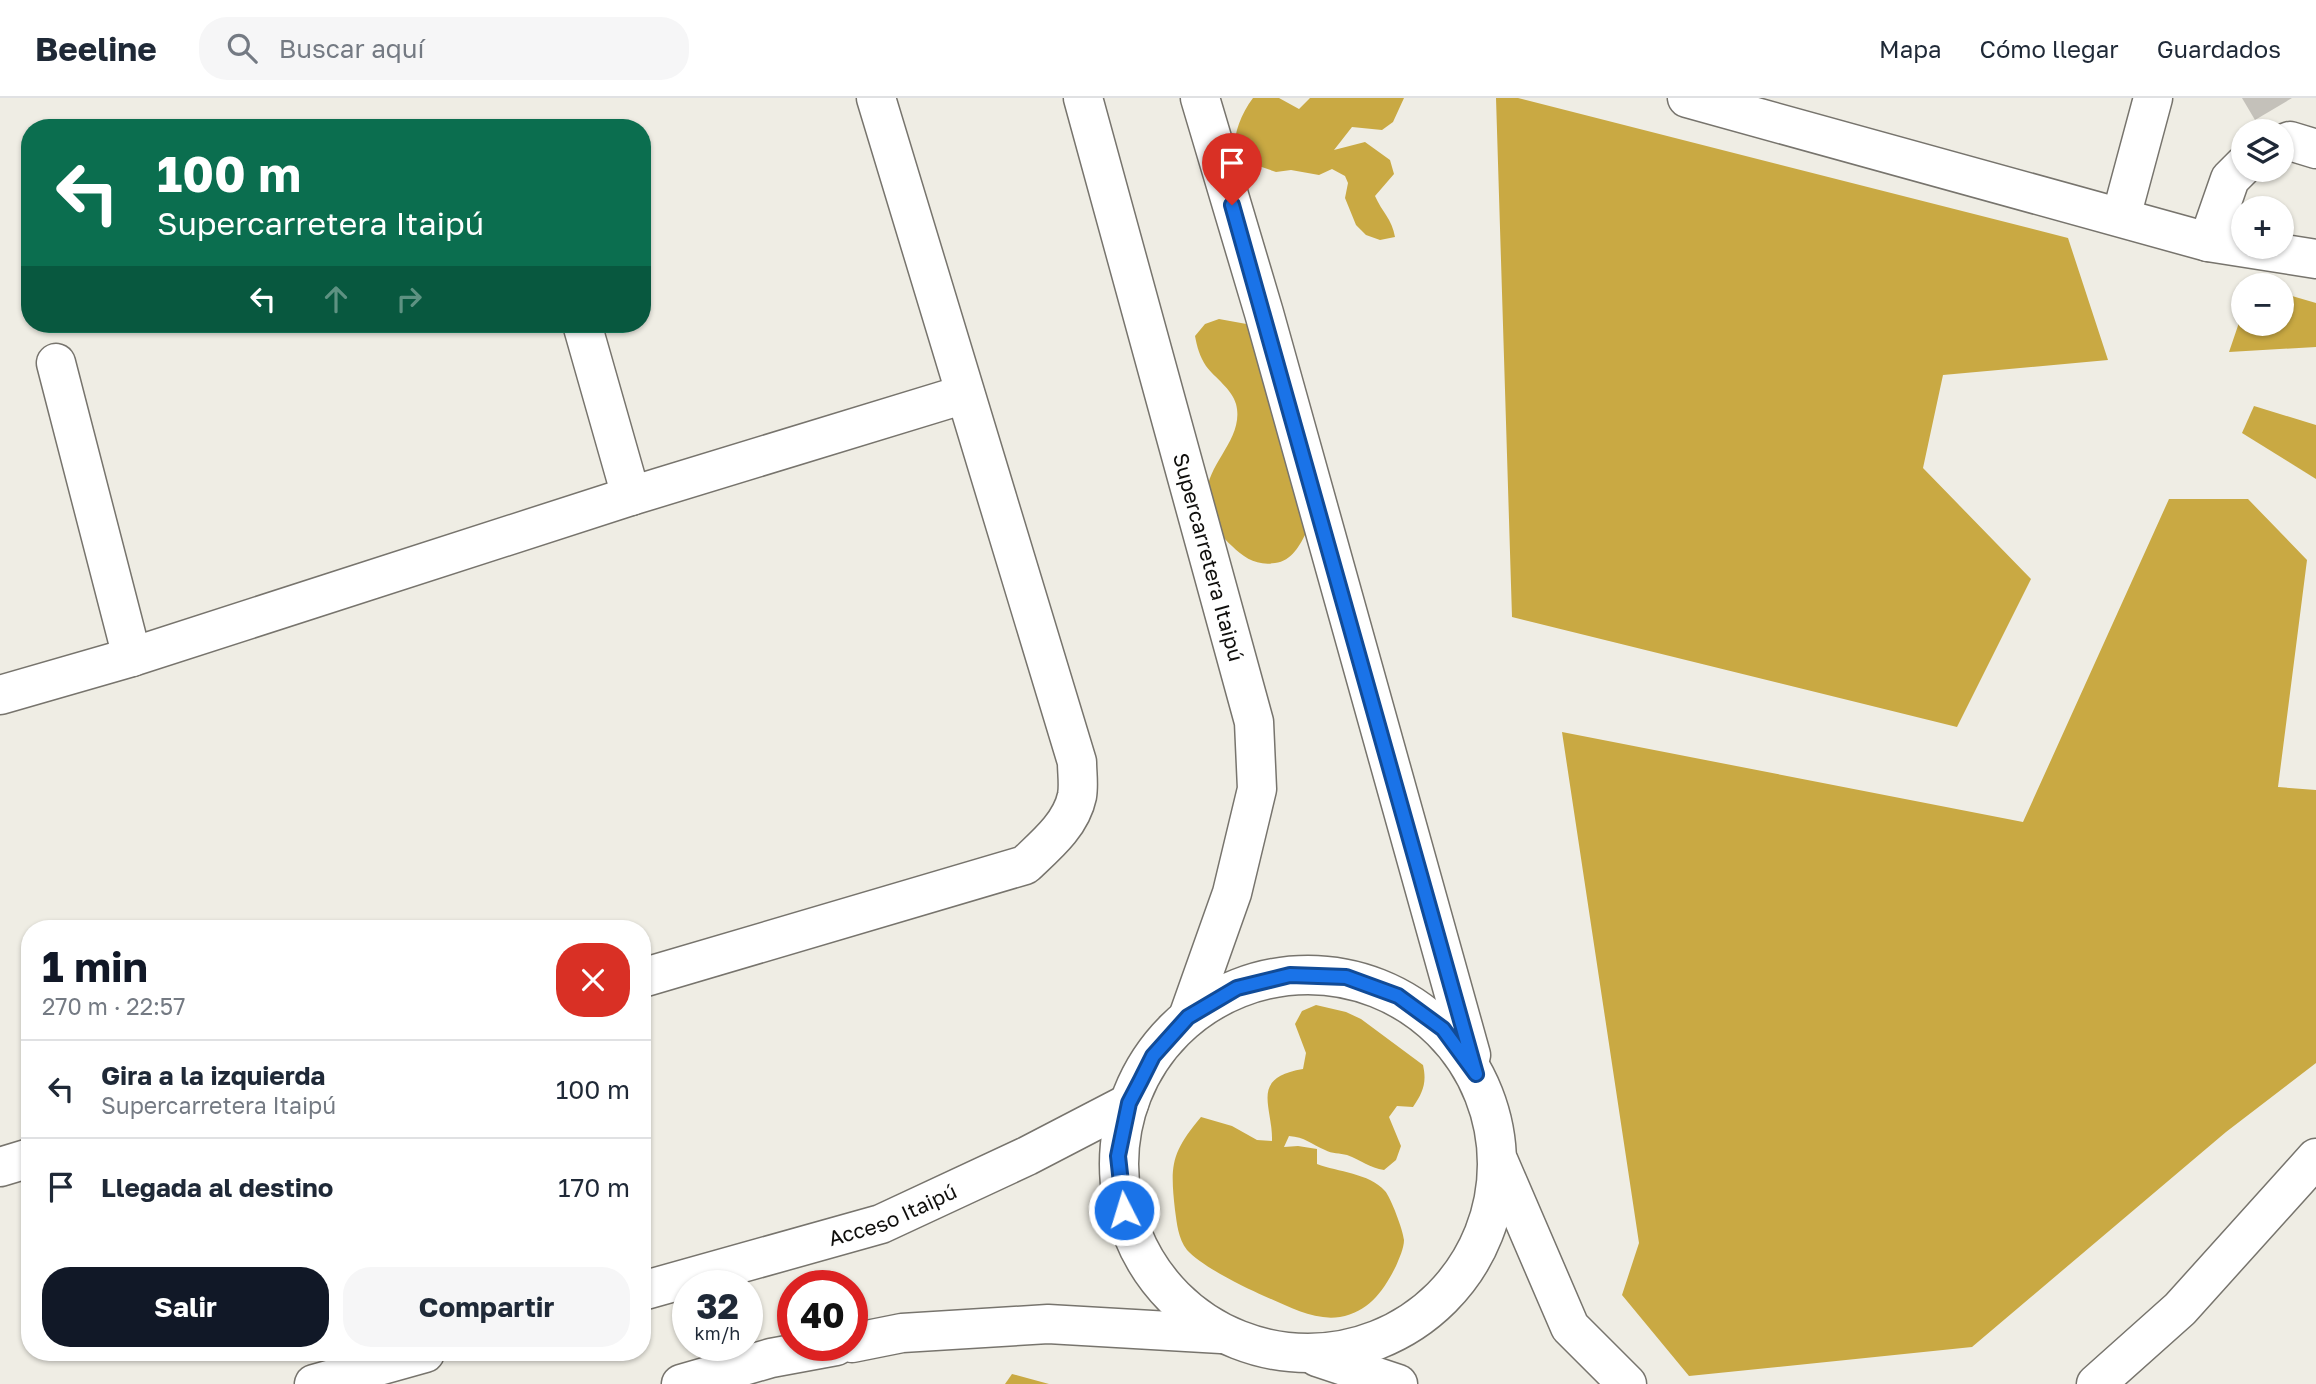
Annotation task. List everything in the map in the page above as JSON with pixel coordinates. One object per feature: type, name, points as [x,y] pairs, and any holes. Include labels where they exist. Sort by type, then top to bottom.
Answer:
[{"type":"street","points":[[651,975],[1025,865],[1053,838],[1068,817],[1077,795],[1077,762],[876,98]]},
{"type":"street","name":"Supercarretera Itaipú","points":[[1083,98],[1254,722],[1257,789],[1232,893],[1188,1017]]},
{"type":"street","name":"Supercarretera Itaipú","points":[[1200,98],[1268,326],[1476,1074],[1493,1116],[1499,1161],[1490,1220],[1464,1274],[1422,1317],[1370,1345],[1311,1355],[1265,1350],[1221,1334],[1177,1303],[1143,1260],[1124,1210],[1118,1156],[1129,1103],[1153,1056],[1188,1017],[1237,988],[1290,975],[1346,977],[1398,996],[1443,1029],[1476,1074]]},
{"type":"street","points":[[1687,98],[2208,242],[2316,258]]},
{"type":"street","points":[[2121,217],[2153,98]]},
{"type":"street","points":[[2294,142],[2316,149]]},
{"type":"street","points":[[2208,242],[2231,178]]},
{"type":"street","points":[[585,333],[631,496]]},
{"type":"street","points":[[56,363],[132,657]]},
{"type":"street","points":[[0,695],[132,657],[631,496],[965,394]]},
{"type":"street","name":"Acceso Itaipú","points":[[651,1288],[881,1224],[1027,1156],[1129,1103]]},
{"type":"street","points":[[2096,1384],[2180,1309],[2316,1158]]},
{"type":"street","points":[[0,1167],[21,1161]]},
{"type":"street","points":[[1499,1161],[1570,1327],[1628,1384]]},
{"type":"street","points":[[868,1340],[902,1333],[1048,1324],[1221,1334]]},
{"type":"street","points":[[1311,1355],[1398,1384]]},
{"type":"street","points":[[681,1384],[777,1357]]},
{"type":"street","points":[[314,1384],[396,1361]]},
{"type":"shaded area","points":[[1253,98],[1279,98],[1299,109],[1310,98],[1404,98],[1393,122],[1382,130],[1352,127],[1334,150],[1365,142],[1390,160],[1394,174],[1375,196],[1395,237],[1380,240],[1366,235],[1356,225],[1345,198],[1348,183],[1345,176],[1332,169],[1319,175],[1291,170],[1276,172],[1247,162],[1234,153],[1239,124]]},
{"type":"shaded area","points":[[1496,98],[1518,98],[2068,238],[2108,360],[1943,375],[1923,468],[2031,579],[1957,727],[1512,617]]},
{"type":"shaded area","points":[[2294,297],[2316,303],[2316,347],[2229,352],[2234,336],[2294,336]]},
{"type":"shaded area","points":[[1219,319],[1252,325],[1307,531],[1295,551],[1281,562],[1257,562],[1237,550],[1220,532],[1208,499],[1209,483],[1231,439],[1237,416],[1234,399],[1206,366],[1195,336],[1205,324]]},
{"type":"shaded area","points":[[2254,406],[2316,425],[2316,479],[2242,433]]},
{"type":"shaded area","points":[[2169,499],[2248,499],[2307,560],[2278,787],[2316,790],[2316,1063],[2226,1132],[1972,1347],[1689,1376],[1622,1295],[1639,1243],[1562,732],[2023,822]]},
{"type":"shaded area","points":[[1316,1005],[1346,1012],[1361,1019],[1423,1065],[1425,1077],[1422,1092],[1413,1107],[1397,1106],[1389,1117],[1401,1146],[1396,1160],[1384,1170],[1347,1155],[1328,1151],[1304,1139],[1289,1136],[1284,1147],[1317,1149],[1317,1164],[1371,1180],[1378,1185],[1390,1200],[1403,1235],[1403,1246],[1396,1266],[1374,1299],[1350,1314],[1330,1318],[1301,1312],[1223,1276],[1202,1263],[1187,1250],[1178,1231],[1173,1182],[1178,1150],[1201,1117],[1232,1126],[1257,1140],[1272,1141],[1268,1105],[1270,1087],[1286,1073],[1303,1069],[1306,1053],[1295,1024],[1302,1011]]},
{"type":"shaded area","points":[[1012,1374],[1049,1384],[1005,1384]]},
{"type":"building","points":[[2242,98],[2292,98],[2257,119]]},
{"type":"route","points":[[1124,1210],[1118,1156],[1129,1103],[1153,1056],[1188,1017],[1237,988],[1290,975],[1346,977],[1398,996],[1443,1029],[1476,1074],[1232,205]]}]
